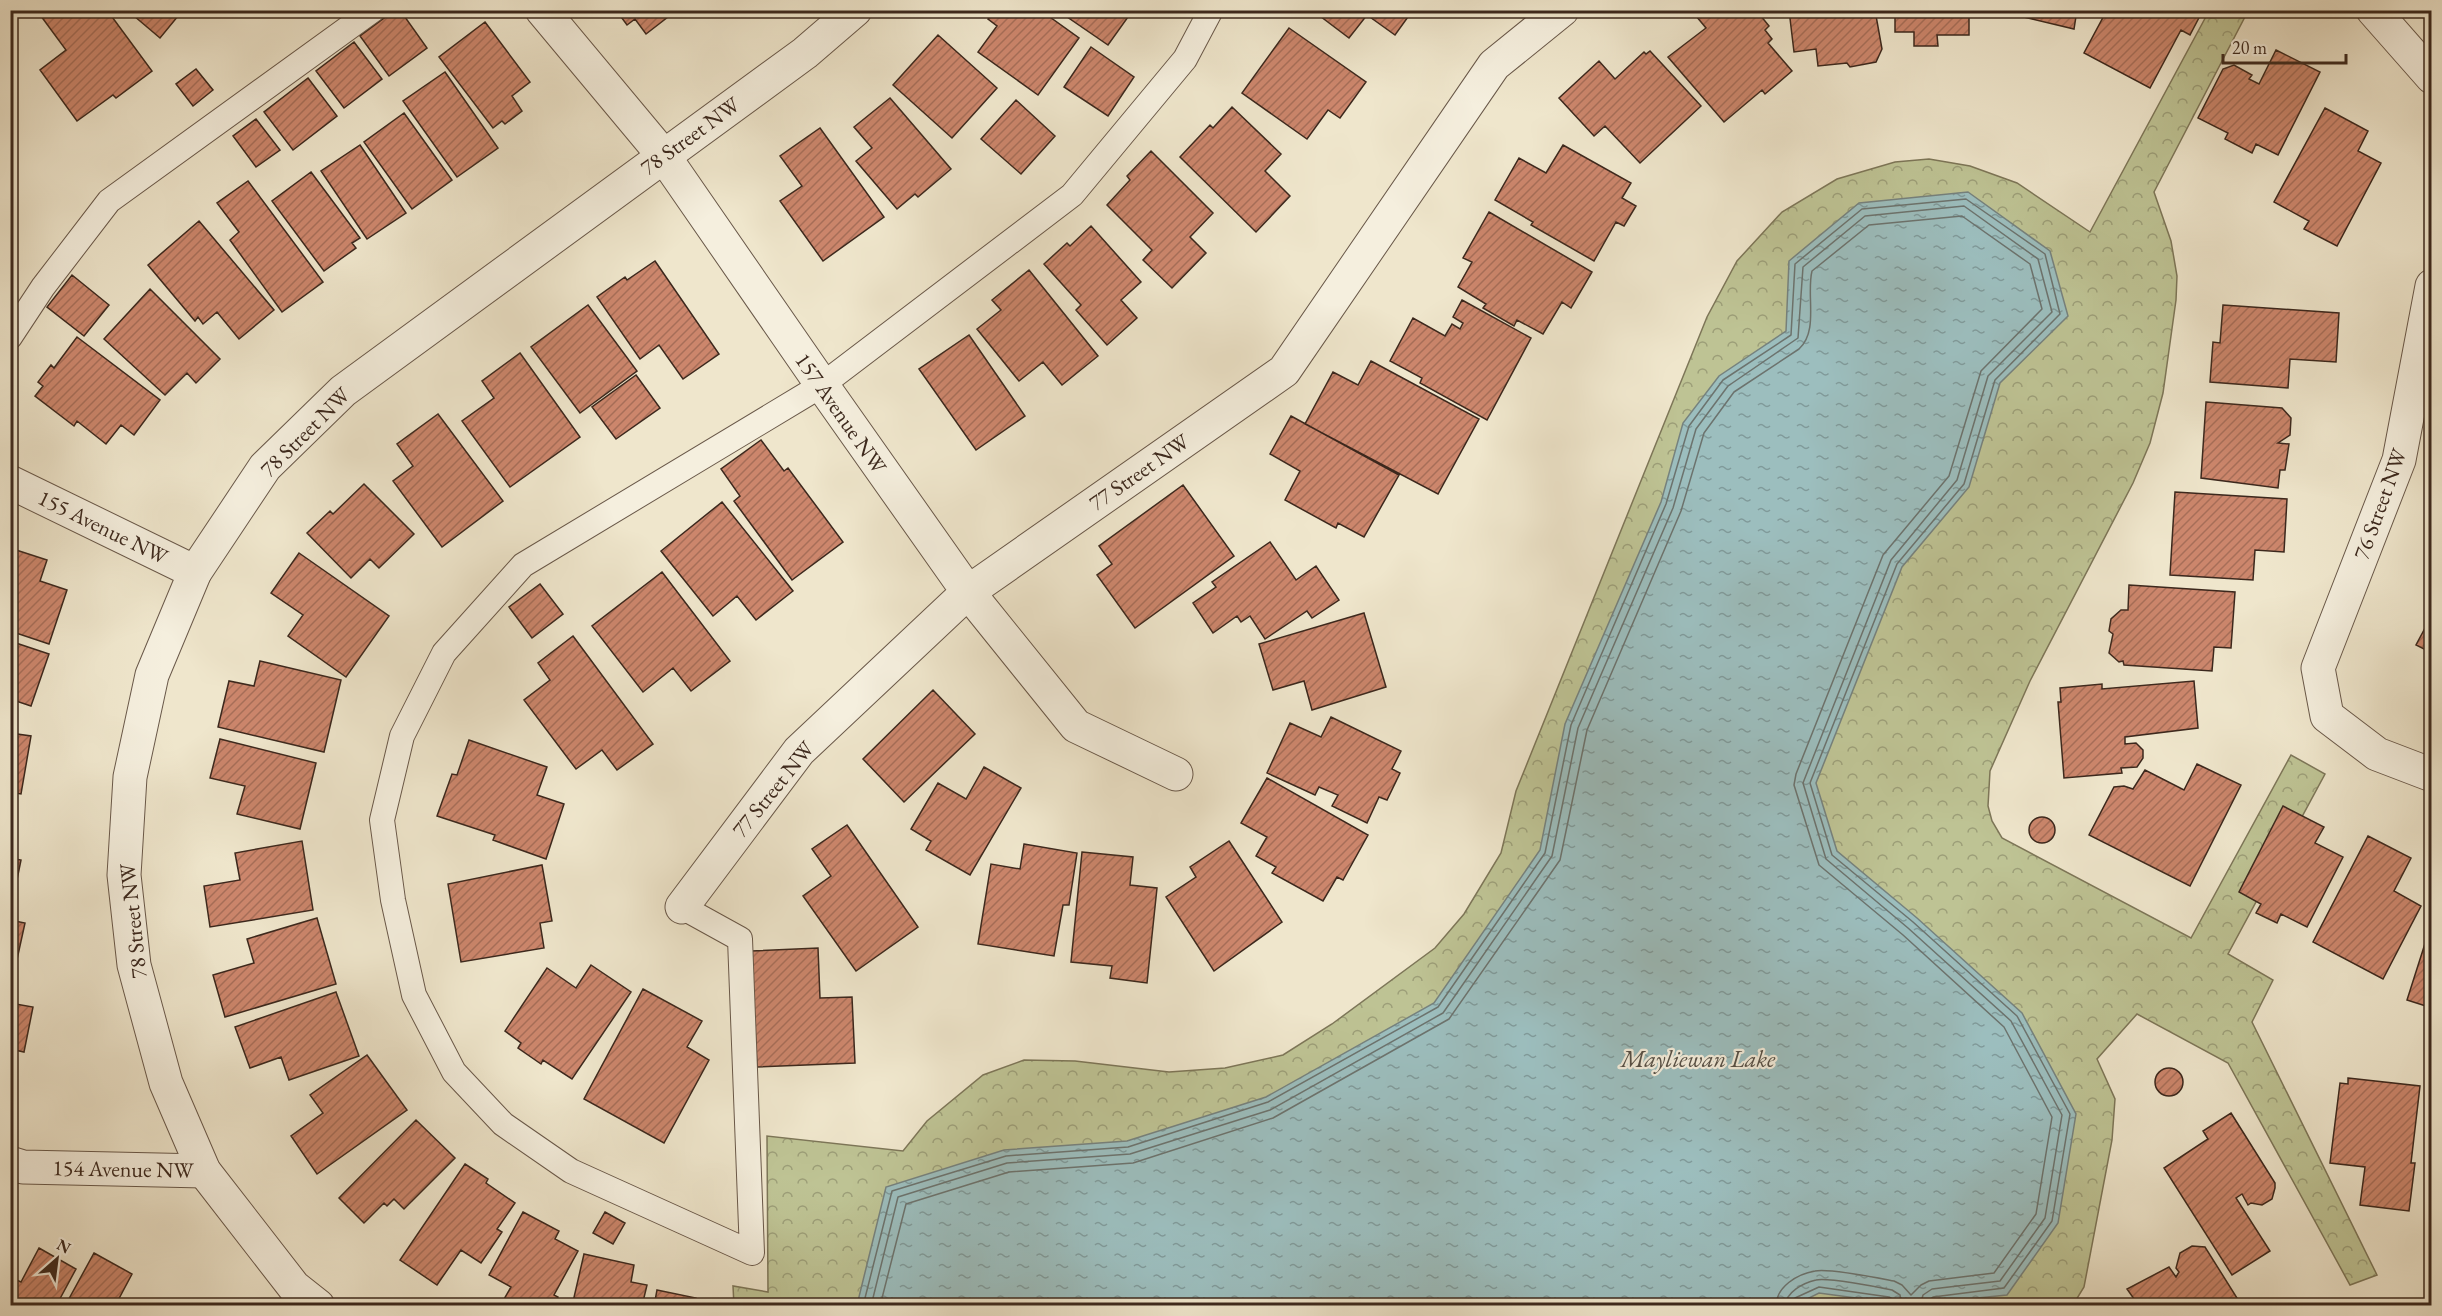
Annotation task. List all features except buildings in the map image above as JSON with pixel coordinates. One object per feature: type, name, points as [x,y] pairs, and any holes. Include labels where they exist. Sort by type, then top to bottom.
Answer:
[{"type":"street","name":"157 Avenue NW","points":[[542,10],[663,155],[968,592],[1076,726],[1176,774]]},
{"type":"street","name":"78 Street NW","points":[[204,1171],[166,1083],[134,966],[124,875],[130,777],[153,675],[195,572],[265,468],[343,391],[805,53],[855,10]]},
{"type":"street","name":"77 Street NW","points":[[682,907],[799,752],[968,592],[1284,370],[1494,65],[1562,10]]},
{"type":"street","points":[[2373,10],[2432,77]]},
{"type":"street","name":"76 Street NW","points":[[2432,286],[2399,460],[2318,668],[2327,716],[2377,754],[2432,775]]},
{"type":"street","name":"155 Avenue NW","points":[[10,482],[195,572]]},
{"type":"street","name":"154 Avenue NW","points":[[10,1163],[23,1167],[204,1171],[294,1287],[318,1305]]},
{"type":"lane","points":[[10,337],[43,287],[109,201],[373,10]]},
{"type":"lane","points":[[682,907],[740,939],[753,1252],[571,1171],[503,1124],[454,1072],[414,995],[393,900],[382,820],[402,736],[444,653],[524,565],[822,385],[1072,195],[1185,59],[1211,10]]},
{"type":"green space","name":"Mayliewan Lake","points":[[2209,11],[2248,11],[2154,192],[2171,241],[2177,276],[2176,300],[2163,393],[2150,443],[2133,483],[2030,681],[1990,771],[1988,806],[1992,821],[2002,838],[2191,938],[2291,755],[2325,774],[2228,954],[2273,980],[2252,1022],[2377,1275],[2350,1285],[2228,1063],[2137,1014],[2097,1059],[2115,1099],[2112,1140],[2084,1287],[2073,1305],[734,1306],[733,1286],[768,1292],[767,1136],[903,1151],[927,1121],[983,1075],[1024,1060],[1075,1061],[1169,1072],[1225,1068],[1283,1055],[1332,1024],[1435,948],[1464,914],[1501,853],[1516,791],[1707,317],[1737,261],[1782,212],[1837,179],[1895,162],[1929,159],[1970,166],[2017,183],[2090,232]]},
{"type":"water","name":"Mayliewan Lake","points":[[1968,192],[2050,251],[2068,316],[2000,383],[1969,487],[1902,567],[1816,783],[1837,851],[1917,918],[2022,1013],[2076,1114],[2058,1223],[2007,1295],[1908,1305],[1819,1293],[1793,1306],[857,1305],[886,1187],[1004,1150],[1127,1141],[1266,1097],[1434,1003],[1540,850],[1565,724],[1661,502],[1683,423],[1719,376],[1786,331],[1789,261],[1859,203]]}]
